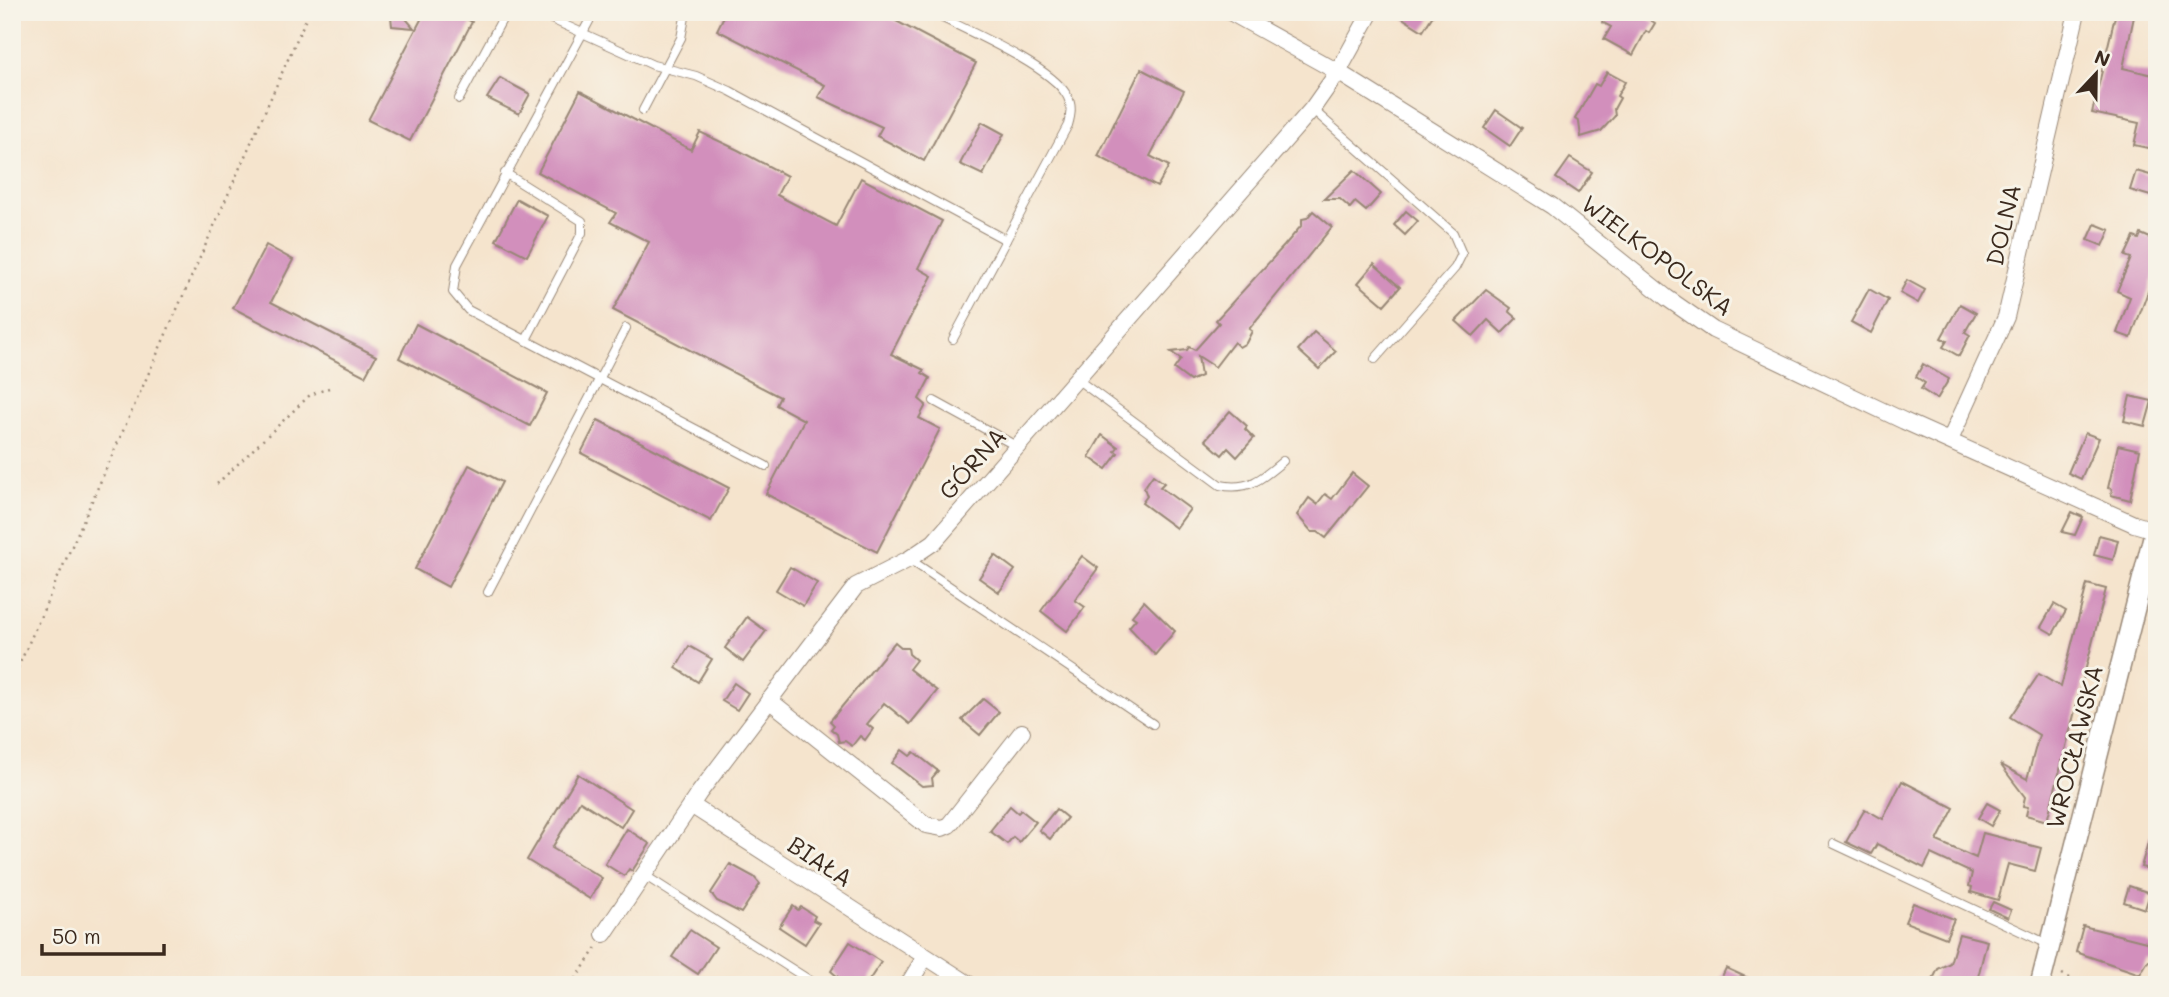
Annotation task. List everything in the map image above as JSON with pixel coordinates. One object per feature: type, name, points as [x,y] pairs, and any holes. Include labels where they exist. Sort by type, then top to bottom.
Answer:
[{"type":"street","name":"WIELKOPOLSKA","points":[[1230,12],[1338,72],[1552,206],[1690,317],[1736,342],[2134,524],[2156,526]]},
{"type":"street","name":"GÓRNA","points":[[604,934],[691,805],[856,586],[909,559],[934,542],[1312,110],[1338,72],[1371,12]]},
{"type":"street","name":"DOLNA","points":[[1950,440],[2006,317],[2077,12]]},
{"type":"street","name":"WROCŁAWSKA","points":[[2040,985],[2156,526]]},
{"type":"street","points":[[769,700],[926,825],[934,828],[949,825],[1022,732]]},
{"type":"street","name":"BIAŁA","points":[[691,805],[970,985]]},
{"type":"street","points":[[908,985],[925,957]]},
{"type":"lane","points":[[460,99],[506,12]]},
{"type":"lane","points":[[536,12],[581,35],[730,91],[1006,240]]},
{"type":"lane","points":[[594,12],[457,265],[453,292],[468,310],[766,466]]},
{"type":"lane","points":[[643,110],[681,38],[686,12]]},
{"type":"lane","points":[[930,12],[1044,71],[1067,94],[1071,105],[1068,125],[953,339]]},
{"type":"lane","points":[[1312,110],[1453,233],[1462,254],[1455,268],[1375,359]]},
{"type":"lane","points":[[505,173],[582,221],[582,233],[526,340]]},
{"type":"lane","points":[[488,592],[626,328]]},
{"type":"lane","points":[[1078,380],[1220,485],[1237,488],[1251,486],[1283,461]]},
{"type":"lane","points":[[934,401],[1018,447]]},
{"type":"lane","points":[[909,559],[1153,724]]},
{"type":"lane","points":[[1834,845],[2050,945]]},
{"type":"lane","points":[[644,875],[817,985]]},
{"type":"path","points":[[12,681],[309,12]]},
{"type":"path","points":[[217,484],[310,395],[329,388]]},
{"type":"path","points":[[572,985],[604,934]]},
{"type":"building","points":[[425,12],[468,12],[465,18],[472,22],[410,141],[368,120]]},
{"type":"building","points":[[726,12],[879,12],[976,63],[924,161],[877,136],[882,127],[818,97],[825,85],[717,30]]},
{"type":"building","points":[[1393,12],[1435,12],[1423,31]]},
{"type":"building","points":[[1607,12],[1637,12],[1655,23],[1649,33],[1646,31],[1633,55],[1604,39],[1611,27],[1602,22]]},
{"type":"building","points":[[2116,12],[2135,12],[2123,68],[2157,76],[2157,150],[2134,145],[2139,123],[2092,113]]},
{"type":"building","points":[[400,13],[414,28],[392,26],[391,16]]},
{"type":"building","points":[[1141,69],[1184,91],[1150,156],[1169,166],[1157,187],[1098,156]]},
{"type":"building","points":[[1607,72],[1625,82],[1617,96],[1620,98],[1614,109],[1615,116],[1601,131],[1581,137],[1579,122],[1575,119],[1595,84],[1599,86]]},
{"type":"building","points":[[500,78],[530,94],[519,114],[487,98]]},
{"type":"building","points":[[580,91],[691,150],[700,132],[738,150],[787,176],[777,195],[836,226],[861,178],[942,221],[918,268],[932,276],[891,354],[924,370],[922,373],[930,378],[919,399],[926,405],[919,418],[940,429],[877,552],[766,494],[804,420],[776,405],[780,397],[613,310],[649,242],[610,222],[616,213],[538,172]]},
{"type":"building","points":[[1496,110],[1522,128],[1510,146],[1484,128]]},
{"type":"building","points":[[982,122],[1004,134],[983,175],[960,164]]},
{"type":"building","points":[[1570,158],[1592,172],[1578,193],[1556,178]]},
{"type":"building","points":[[1354,170],[1381,194],[1366,211],[1355,202],[1350,208],[1340,199],[1324,199]]},
{"type":"building","points":[[2136,171],[2157,177],[2157,198],[2130,190]]},
{"type":"building","points":[[517,199],[548,216],[527,256],[496,240]]},
{"type":"building","points":[[1313,211],[1332,227],[1249,329],[1252,331],[1246,343],[1239,347],[1234,342],[1215,367],[1198,356],[1201,376],[1190,381],[1174,369],[1181,359],[1171,352],[1187,350],[1189,347],[1195,350],[1219,323],[1216,320],[1302,225],[1302,219],[1307,218]]},
{"type":"building","points":[[1406,211],[1418,221],[1405,235],[1394,225]]},
{"type":"building","points":[[2095,224],[2110,230],[2103,246],[2088,240]]},
{"type":"building","points":[[2141,234],[2157,241],[2157,267],[2131,338],[2117,333],[2130,297],[2117,291],[2131,258],[2125,256],[2134,237],[2139,239]]},
{"type":"building","points":[[266,245],[293,260],[271,302],[376,356],[365,376],[233,308]]},
{"type":"building","points":[[1374,264],[1400,287],[1384,305],[1358,283]]},
{"type":"building","points":[[1907,280],[1925,290],[1918,303],[1900,293]]},
{"type":"building","points":[[1869,289],[1888,300],[1871,333],[1851,322]]},
{"type":"building","points":[[1486,290],[1511,308],[1509,311],[1517,318],[1502,333],[1488,320],[1473,336],[1456,321]]},
{"type":"building","points":[[1960,304],[1976,313],[1965,332],[1970,335],[1959,356],[1943,347],[1947,341],[1941,338]]},
{"type":"building","points":[[416,324],[547,393],[530,426],[399,358]]},
{"type":"building","points":[[1314,332],[1336,351],[1319,369],[1298,350]]},
{"type":"building","points":[[1923,364],[1949,379],[1937,399],[1921,389],[1925,383],[1916,377]]},
{"type":"building","points":[[2130,396],[2152,401],[2145,426],[2124,421]]},
{"type":"building","points":[[1230,411],[1247,426],[1245,429],[1254,438],[1237,457],[1228,448],[1222,455],[1205,440]]},
{"type":"building","points":[[598,420],[729,488],[711,521],[581,453]]},
{"type":"building","points":[[2085,433],[2099,438],[2081,479],[2068,473]]},
{"type":"building","points":[[1102,435],[1118,447],[1115,451],[1118,453],[1106,469],[1089,457]]},
{"type":"building","points":[[2118,445],[2140,450],[2130,500],[2111,495],[2112,489],[2108,488]]},
{"type":"building","points":[[469,465],[502,482],[448,587],[415,569]]},
{"type":"building","points":[[1352,473],[1368,486],[1326,538],[1318,532],[1312,532],[1297,515],[1309,498],[1317,504],[1325,494],[1332,499]]},
{"type":"building","points":[[1153,475],[1164,483],[1160,487],[1190,509],[1176,528],[1142,503],[1147,496],[1144,488]]},
{"type":"building","points":[[2072,512],[2083,517],[2075,535],[2062,532]]},
{"type":"building","points":[[2099,535],[2118,540],[2113,560],[2094,555]]},
{"type":"building","points":[[995,555],[1015,570],[999,592],[979,578]]},
{"type":"building","points":[[1082,556],[1098,568],[1075,600],[1085,607],[1067,631],[1041,611]]},
{"type":"building","points":[[790,567],[817,583],[803,606],[776,590]]},
{"type":"building","points":[[2087,584],[2106,589],[2047,821],[2026,815],[2028,807],[2023,806],[2025,797],[2000,764],[2027,779],[2039,735],[2010,717],[2039,674],[2061,687]]},
{"type":"building","points":[[1144,601],[1175,631],[1155,655],[1129,627],[1136,619],[1132,616]]},
{"type":"building","points":[[2054,604],[2066,611],[2053,634],[2041,627]]},
{"type":"building","points":[[747,617],[766,631],[743,662],[725,648]]},
{"type":"building","points":[[895,642],[902,648],[908,648],[909,654],[916,660],[909,669],[937,691],[910,724],[884,703],[867,724],[873,729],[865,740],[860,736],[852,746],[845,741],[839,742],[837,734],[831,729],[834,725],[830,721]]},
{"type":"building","points":[[689,646],[712,659],[698,682],[676,668]]},
{"type":"building","points":[[734,683],[748,693],[737,710],[722,701]]},
{"type":"building","points":[[983,699],[999,712],[980,735],[962,720]]},
{"type":"building","points":[[902,750],[910,756],[914,752],[938,771],[932,778],[933,785],[922,786],[892,763]]},
{"type":"building","points":[[578,774],[632,809],[621,827],[580,801],[552,848],[602,878],[590,899],[527,860]]},
{"type":"building","points":[[1902,781],[1954,808],[1937,841],[1976,858],[1983,833],[2041,848],[2035,871],[2008,864],[1998,900],[1971,892],[1972,887],[1969,886],[1972,873],[1931,854],[1924,868],[1877,844],[1871,854],[1846,842],[1865,809],[1883,819]]},
{"type":"building","points":[[1987,803],[2000,810],[1991,826],[1978,818]]},
{"type":"building","points":[[1010,806],[1018,813],[1021,810],[1036,822],[1019,842],[1013,837],[1007,844],[990,831]]},
{"type":"building","points":[[1056,809],[1067,818],[1050,839],[1039,830]]},
{"type":"building","points":[[2153,825],[2157,826],[2157,871],[2141,867]]},
{"type":"building","points":[[627,829],[650,844],[632,871],[629,869],[624,876],[605,864]]},
{"type":"building","points":[[730,864],[754,877],[760,884],[741,913],[717,901],[711,893]]},
{"type":"building","points":[[2129,886],[2150,893],[2145,909],[2124,902]]},
{"type":"building","points":[[1993,902],[2011,910],[2008,918],[1989,909]]},
{"type":"building","points":[[1913,903],[1954,919],[1946,938],[1905,922]]},
{"type":"building","points":[[793,906],[798,910],[801,907],[815,916],[813,920],[819,923],[805,944],[779,927]]},
{"type":"building","points":[[2083,926],[2146,942],[2157,948],[2157,964],[2148,961],[2140,974],[2076,952]]},
{"type":"building","points":[[690,930],[716,947],[698,974],[672,957]]},
{"type":"building","points":[[1959,934],[1987,941],[1976,985],[1930,985],[1938,969],[1950,963]]},
{"type":"building","points":[[850,942],[881,962],[866,985],[847,985],[831,971]]},
{"type":"building","points":[[1726,968],[1763,985],[1718,985]]}]
